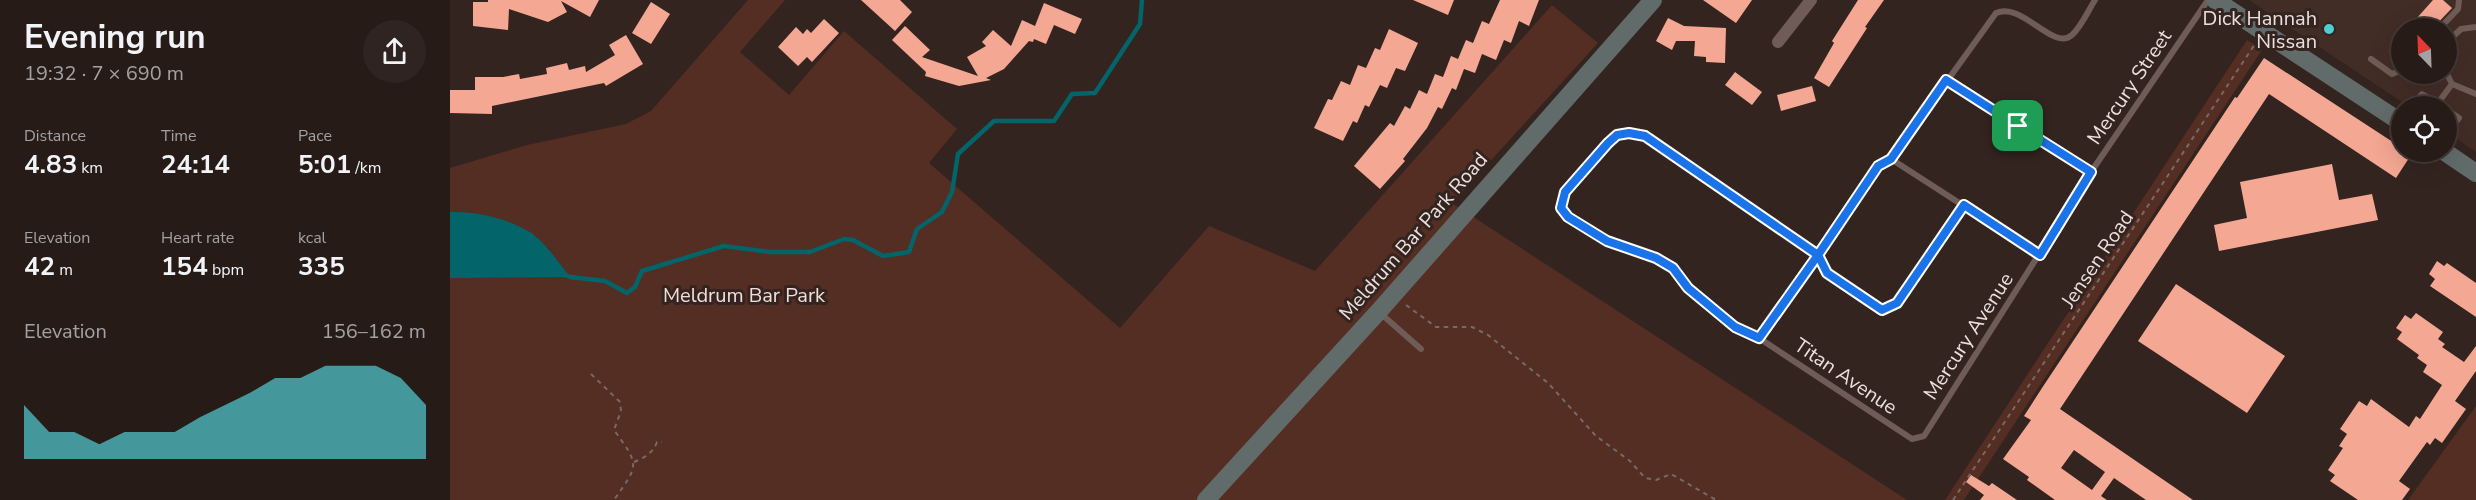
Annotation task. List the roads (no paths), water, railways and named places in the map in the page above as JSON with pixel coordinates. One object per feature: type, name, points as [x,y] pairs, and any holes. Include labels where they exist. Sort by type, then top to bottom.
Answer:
[{"type":"street","name":"Meldrum Bar Park Road","points":[[1206,500],[1379,311],[1653,0]]},
{"type":"street","points":[[1778,42],[1811,0]]},
{"type":"street","points":[[2215,0],[2391,115]]},
{"type":"street","points":[[2457,160],[2476,173]]},
{"type":"lane","points":[[1759,338],[1878,166],[1891,159],[1996,13],[2003,10],[2019,15],[2054,37],[2062,39],[2073,34],[2096,0]]},
{"type":"lane","name":"Mercury Street","points":[[2040,255],[2091,172],[2208,0]]},
{"type":"lane","points":[[2449,18],[2458,9],[2459,0]]},
{"type":"lane","points":[[2457,33],[2461,29],[2476,27]]},
{"type":"lane","points":[[2371,59],[2391,74]]},
{"type":"lane","points":[[1946,80],[2091,172]]},
{"type":"lane","points":[[2445,96],[2452,84],[2476,94]]},
{"type":"lane","name":"Titan Avenue","points":[[1818,255],[1645,136],[1629,133],[1617,135],[1565,192],[1562,200],[1561,208],[1568,217],[1607,241],[1656,258],[1673,268],[1688,288],[1735,327],[1759,338],[1912,439],[1924,435]]},
{"type":"lane","points":[[1891,159],[2040,255]]},
{"type":"lane","points":[[1818,255],[1827,273],[1882,310],[1897,303],[1964,205]]},
{"type":"lane","name":"Mercury Avenue","points":[[1924,435],[2040,255]]},
{"type":"lane","points":[[1379,311],[1421,349]]},
{"type":"water","points":[[450,212],[490,216],[528,231],[546,246],[570,277],[450,278]]},
{"type":"waterway","points":[[566,275],[605,281],[627,293],[635,287],[642,271],[724,246],[770,252],[810,252],[844,239],[853,240],[883,256],[909,252],[917,229],[942,212],[952,192],[958,154],[994,121],[1054,121],[1072,94],[1095,93],[1140,24],[1142,0]]},
{"type":"place","name":"Dick Hannah Nissan","points":[[2329,29]]},
{"type":"park label","name":"Meldrum Bar Park","points":[[744,295]]}]
